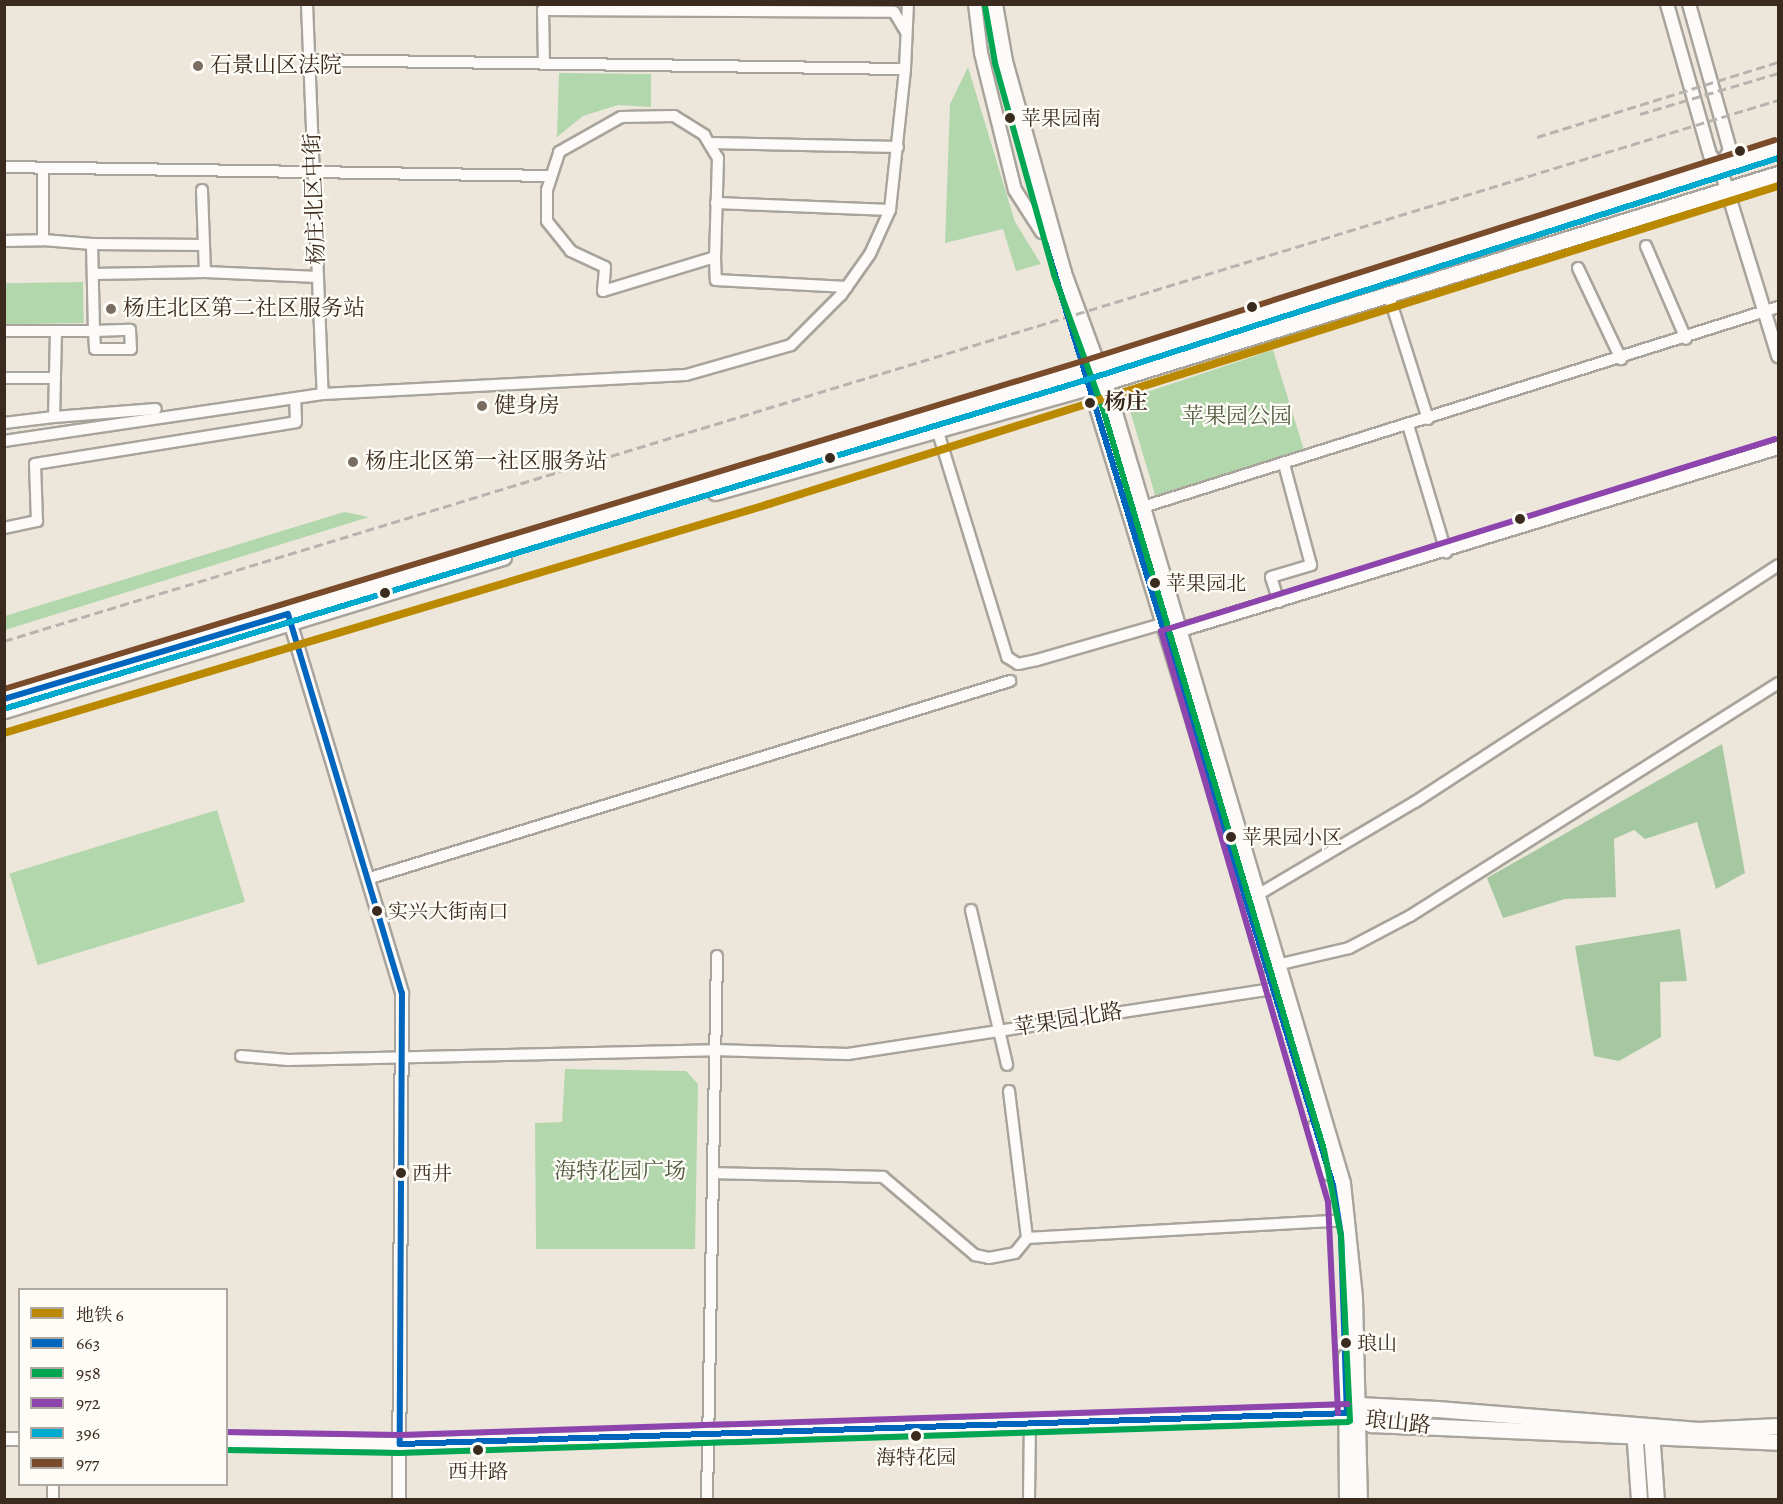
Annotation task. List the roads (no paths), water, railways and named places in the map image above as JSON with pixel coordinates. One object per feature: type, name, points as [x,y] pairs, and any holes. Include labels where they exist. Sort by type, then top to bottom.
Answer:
[{"type":"main road","points":[[984,4],[1012,135],[1042,232],[1143,507],[1171,629]]},
{"type":"main road","points":[[994,4],[1024,140],[1091,369]]},
{"type":"main road","points":[[4,710],[1091,369],[1779,149]]},
{"type":"main road","points":[[4,699],[290,619],[1097,384],[1389,296],[1779,174]]},
{"type":"main road","points":[[1097,384],[1273,966],[1333,1148],[1344,1220],[1359,1500]]},
{"type":"main road","points":[[1273,966],[1274,989],[1344,1220]]},
{"type":"main road","points":[[1347,1500],[1355,1413]]},
{"type":"main road","name":"琅山路","points":[[1355,1413],[1779,1442]]},
{"type":"main road","name":"琅山路","points":[[1651,1433],[1779,1426]]},
{"type":"main road","points":[[1635,1431],[1639,1500]]},
{"type":"main road","points":[[1651,1433],[1656,1500]]},
{"type":"street","name":"杨庄北区中街","points":[[307,4],[323,394]]},
{"type":"street","points":[[4,441],[323,394],[686,375],[791,345],[847,287],[870,254],[890,210],[905,69],[908,4]]},
{"type":"street","points":[[975,4],[981,53],[1015,190],[1042,232]]},
{"type":"street","points":[[1667,4],[1710,155],[1720,167],[1779,356]]},
{"type":"street","points":[[1689,4],[1730,150],[1720,167]]},
{"type":"street","points":[[544,63],[543,10],[894,12],[907,32]]},
{"type":"street","points":[[309,60],[905,69]]},
{"type":"street","points":[[715,257],[603,291],[604,267],[571,251],[547,221],[551,176],[559,152],[621,117],[674,116],[709,143],[718,158],[716,280],[847,287]]},
{"type":"street","points":[[709,143],[898,147]]},
{"type":"street","points":[[4,168],[551,176]]},
{"type":"street","points":[[43,168],[43,240]]},
{"type":"street","points":[[202,190],[205,272]]},
{"type":"street","points":[[716,203],[890,210]]},
{"type":"street","points":[[4,241],[204,245]]},
{"type":"street","points":[[4,331],[94,331],[92,244]]},
{"type":"street","points":[[1646,246],[1686,339]]},
{"type":"street","points":[[1578,268],[1621,359]]},
{"type":"street","points":[[93,274],[205,272],[318,278]]},
{"type":"street","points":[[1389,296],[1428,419]]},
{"type":"street","points":[[1143,507],[1686,339],[1779,307]]},
{"type":"street","points":[[54,417],[56,331]]},
{"type":"street","points":[[4,378],[55,378]]},
{"type":"street","points":[[4,528],[37,521],[34,464],[296,422],[295,399]]},
{"type":"street","points":[[4,423],[156,409]]},
{"type":"street","points":[[1408,425],[1446,552]]},
{"type":"street","points":[[937,429],[1007,657],[1018,664],[1279,602],[1779,448]]},
{"type":"street","points":[[1279,602],[1271,577],[1311,565],[1284,464]]},
{"type":"street","points":[[1253,898],[1415,802],[1779,565]]},
{"type":"street","points":[[290,619],[401,985],[404,1056],[399,1500]]},
{"type":"street","points":[[370,878],[1010,681]]},
{"type":"street","points":[[1273,966],[1349,948],[1410,916],[1779,683]]},
{"type":"street","points":[[971,910],[1001,1031],[1007,1065]]},
{"type":"street","points":[[706,1500],[717,956]]},
{"type":"street","name":"苹果园北路","points":[[241,1056],[404,1056],[714,1050],[862,1053],[1274,989]]},
{"type":"street","points":[[713,1173],[883,1177],[975,1255],[1015,1253],[1027,1238],[1009,1091]]},
{"type":"street","points":[[1027,1238],[1344,1220]]},
{"type":"street","points":[[228,1441],[400,1443],[1355,1413]]},
{"type":"street","points":[[1029,1500],[1030,1423]]},
{"type":"railway","points":[[1537,137],[1778,62]]},
{"type":"railway","points":[[1640,114],[1778,73]]},
{"type":"railway","points":[[4,641],[1778,100]]},
{"type":"metro line","name":"6","points":[[4,733],[769,504],[1778,186]]},
{"type":"place","name":"石景山区法院","points":[[198,66]]},
{"type":"place","name":"苹果园南","points":[[1010,118]]},
{"type":"place","name":"杨庄北区第二社区服务站","points":[[111,309]]},
{"type":"place","name":"杨庄","points":[[1090,403]]},
{"type":"place","name":"健身房","points":[[482,406]]},
{"type":"place","name":"杨庄北区第一社区服务站","points":[[353,462]]},
{"type":"place","name":"苹果园北","points":[[1155,583]]},
{"type":"place","name":"苹果园小区","points":[[1231,837]]},
{"type":"place","name":"实兴大街南口","points":[[377,911]]},
{"type":"place","name":"西井","points":[[401,1173]]},
{"type":"place","name":"琅山","points":[[1346,1343]]},
{"type":"place","name":"海特花园","points":[[916,1436]]},
{"type":"place","name":"西井路","points":[[478,1450]]},
{"type":"park label","name":"苹果园公园","points":[[1237,417]]},
{"type":"park label","name":"海特花园广场","points":[[620,1172]]}]
